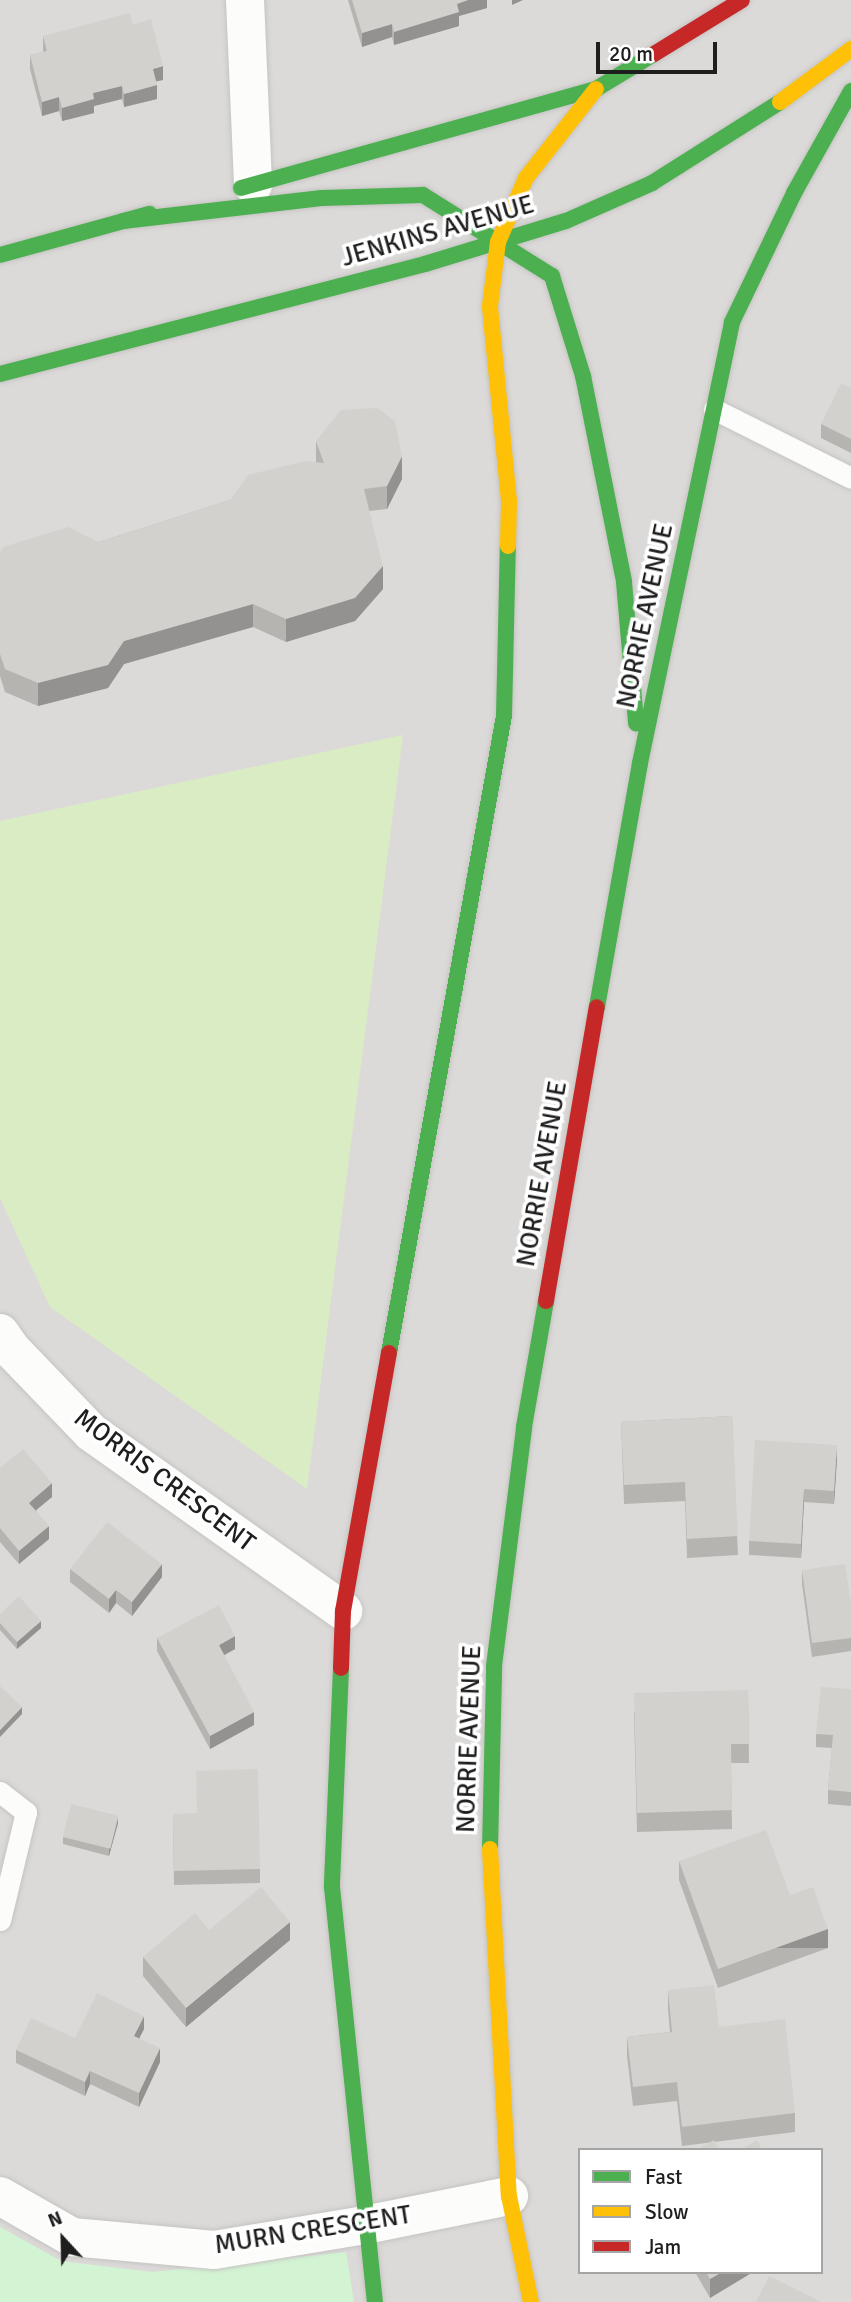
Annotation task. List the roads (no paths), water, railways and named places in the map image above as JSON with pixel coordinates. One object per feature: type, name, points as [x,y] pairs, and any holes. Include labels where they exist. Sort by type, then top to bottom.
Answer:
[{"type":"main road","points":[[0,255],[596,89],[742,0]]},
{"type":"main road","name":"JENKINS AVENUE","points":[[0,374],[425,264],[566,221],[652,183],[796,92],[851,50]]},
{"type":"main road","points":[[375,2302],[332,1887],[344,1611],[504,716],[509,500],[490,306],[498,242],[526,178],[596,89]]},
{"type":"main road","name":"NORRIE AVENUE","points":[[531,2302],[509,2196],[490,1875],[494,1666],[524,1427],[640,763],[732,322],[794,193],[851,91]]},
{"type":"main road","points":[[123,221],[322,198],[423,195],[552,276],[583,376],[624,582],[640,763]]},
{"type":"street","points":[[245,0],[253,185]]},
{"type":"street","name":"MORRIS CRESCENT","points":[[0,1334],[12,1350],[92,1433],[344,1611]]},
{"type":"street","name":"MURN CRESCENT","points":[[0,2196],[72,2237],[214,2250],[365,2225],[509,2196]]},
{"type":"lane","points":[[714,408],[851,478]]},
{"type":"lane","points":[[0,1792],[26,1812],[0,1920]]}]
